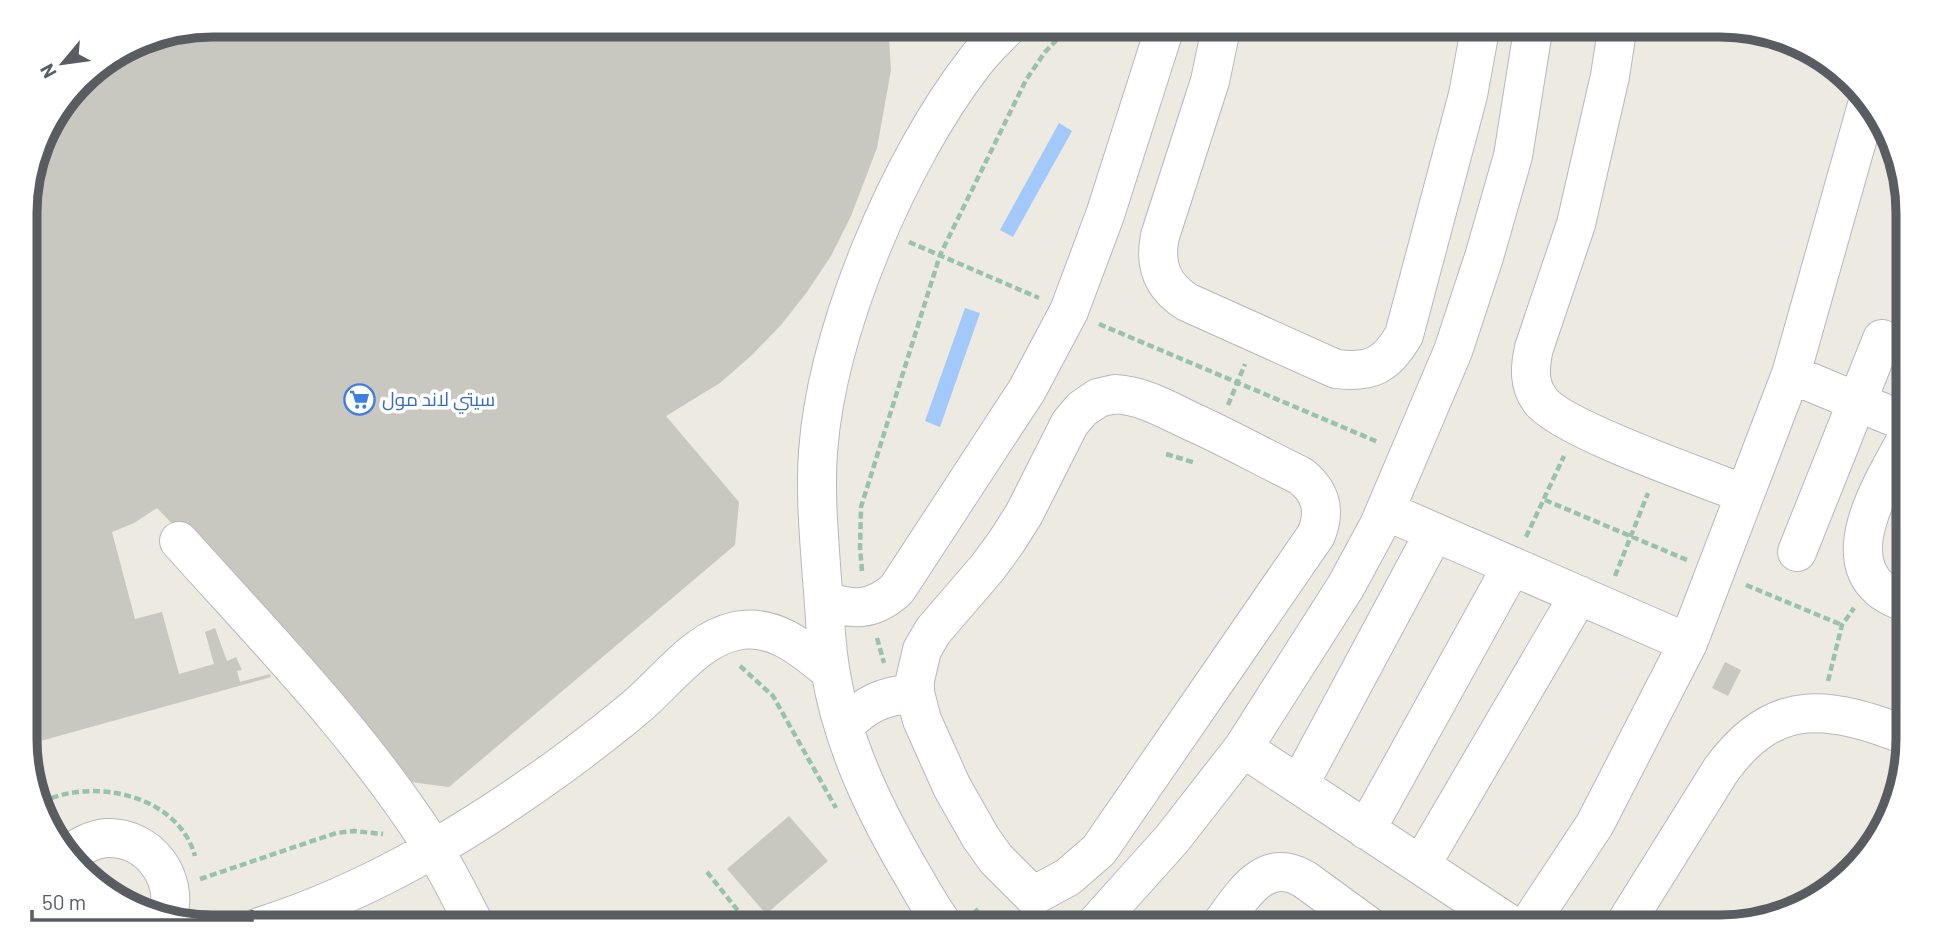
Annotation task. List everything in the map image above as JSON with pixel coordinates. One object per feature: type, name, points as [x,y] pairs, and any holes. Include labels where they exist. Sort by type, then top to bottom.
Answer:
[{"type":"lane","points":[[935,915],[878,813],[853,758],[830,671],[816,507],[818,451],[839,342],[880,229],[907,171],[939,116],[975,62],[998,37]]},
{"type":"lane","points":[[824,599],[849,608],[869,606],[887,598],[897,589],[1021,401],[1069,311],[1105,215],[1162,37]]},
{"type":"lane","points":[[1219,37],[1210,81],[1157,252],[1158,267],[1174,294],[1336,369],[1356,371],[1377,366],[1393,353],[1404,335],[1468,96],[1479,37]]},
{"type":"lane","points":[[1103,915],[1172,839],[1242,748],[1346,586],[1386,511],[1453,351],[1495,219],[1513,156],[1532,37]]},
{"type":"lane","points":[[1616,37],[1610,76],[1576,224],[1530,366],[1532,384],[1540,401],[1553,413],[1661,461],[1745,494]]},
{"type":"lane","points":[[1535,915],[1595,824],[1688,643],[1791,374],[1865,113]]},
{"type":"lane","points":[[1797,552],[1882,339]]},
{"type":"lane","points":[[1791,374],[1896,418]]},
{"type":"lane","points":[[1033,896],[1068,877],[1099,850],[1316,535],[1321,523],[1319,496],[1301,476],[1216,432],[1134,395],[1115,394],[1098,398],[1082,409],[1070,423],[1034,495],[1007,541],[927,640],[918,663],[915,693],[922,720],[967,816],[996,859],[1033,896],[1069,915]]},
{"type":"lane","points":[[1896,462],[1864,531],[1861,549],[1864,566],[1872,581],[1880,590],[1896,598]]},
{"type":"lane","points":[[1386,511],[1688,643]]},
{"type":"lane","points":[[1299,785],[1434,533]]},
{"type":"lane","points":[[179,541],[342,727],[396,794],[434,850],[469,915]]},
{"type":"lane","points":[[1366,830],[1512,566]]},
{"type":"lane","points":[[1421,865],[1591,601]]},
{"type":"lane","points":[[297,915],[434,850],[572,757],[637,707],[712,640],[736,631],[754,629],[771,633],[804,649],[830,671]]},
{"type":"lane","points":[[844,726],[858,712],[874,702],[891,695],[915,693]]},
{"type":"lane","points":[[1631,915],[1736,749],[1770,723],[1820,712],[1866,720],[1896,731]]},
{"type":"lane","points":[[1242,748],[1496,915]]},
{"type":"lane","points":[[76,850],[84,844],[105,838],[126,840],[145,849],[160,864],[170,883],[170,910]]},
{"type":"lane","points":[[1229,915],[1261,876],[1283,871],[1304,879],[1354,915]]},
{"type":"lane","points":[[1559,881],[1568,894],[1566,915]]},
{"type":"path","points":[[884,664],[869,606],[860,548],[861,507],[940,255],[1027,80],[1045,52],[1059,37]]},
{"type":"path","points":[[880,229],[1409,456]]},
{"type":"path","points":[[1216,432],[1257,334]]},
{"type":"path","points":[[1512,566],[1545,500],[1577,424]]},
{"type":"path","points":[[1591,601],[1661,461]]},
{"type":"path","points":[[1820,712],[1842,625],[1872,581]]},
{"type":"path","points":[[712,640],[773,696],[842,819]]},
{"type":"path","points":[[198,879],[336,833],[370,832],[393,838]]},
{"type":"path","points":[[707,872],[741,915]]},
{"type":"water","points":[[1059,123],[1072,131],[1013,237],[1000,230]]},
{"type":"water","points":[[965,308],[980,313],[940,427],[925,421]]},
{"type":"building","name":"سيتي لاند مول","points":[[889,37],[891,70],[877,148],[851,216],[831,256],[781,325],[752,355],[720,383],[666,416],[739,502],[735,545],[449,787],[403,781],[261,616],[157,508],[134,523],[112,532],[135,619],[162,612],[179,674],[214,664],[205,632],[215,628],[227,661],[236,657],[242,670],[237,671],[240,682],[270,674],[271,677],[37,742],[37,201],[50,145],[79,98],[98,98],[98,79],[125,60],[156,46],[190,38]]},
{"type":"building","points":[[1725,662],[1741,670],[1728,696],[1712,688]]},
{"type":"building","points":[[789,816],[828,861],[766,914],[727,869]]},
{"type":"place","name":"سيتي لاند مول","points":[[359,399]]}]
